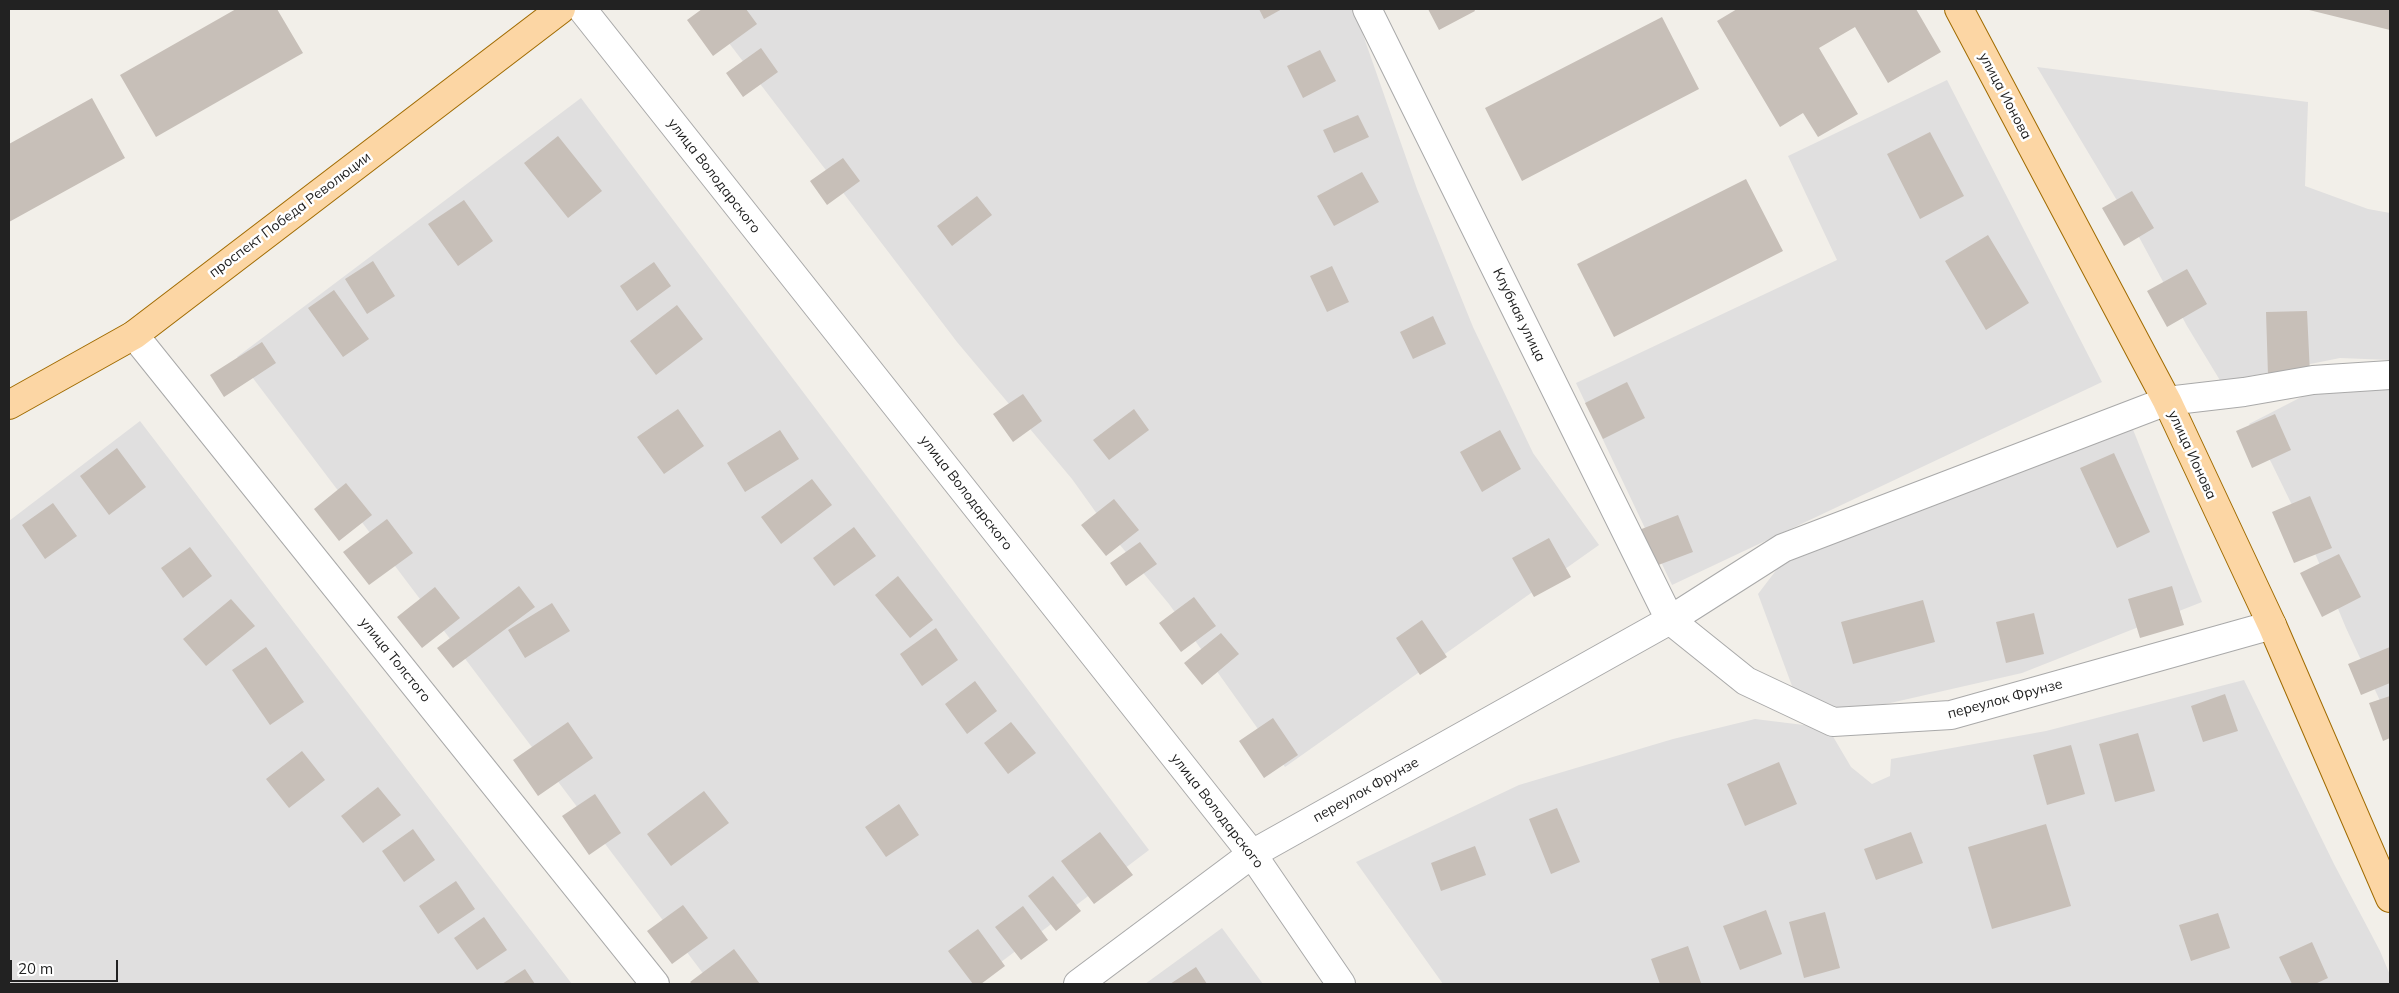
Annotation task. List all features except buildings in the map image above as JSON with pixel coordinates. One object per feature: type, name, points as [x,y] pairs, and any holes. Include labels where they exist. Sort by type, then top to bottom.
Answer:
[{"type":"main road","name":"проспект Победа Революции","points":[[9,405],[134,335],[561,9]]},
{"type":"main road","name":"улица Ионова","points":[[1966,14],[2167,401],[2272,625],[2390,898]]},
{"type":"street","name":"улица Володарского","points":[[582,9],[1252,854],[1341,984]]},
{"type":"street","name":"Клубная улица","points":[[1368,9],[1670,620]]},
{"type":"street","name":"улица Толстого","points":[[134,335],[656,984]]},
{"type":"street","name":"переулок Фрунзе","points":[[1078,984],[1252,854],[1670,620],[1783,548],[2167,401],[2244,392],[2313,380],[2390,375]]},
{"type":"street","name":"переулок Фрунзе","points":[[1670,620],[1746,681],[1833,722],[1951,715],[2272,625]]},
{"type":"shaded area","points":[[703,9],[1354,9],[1417,189],[1473,327],[1533,453],[1599,545],[1285,767],[1169,604],[1115,539],[1072,479],[957,342]]},
{"type":"shaded area","points":[[2037,67],[2308,102],[2305,186],[2368,209],[2390,213],[2390,360],[2340,358],[2221,382],[2187,326],[2140,239]]},
{"type":"shaded area","points":[[1947,80],[2102,382],[1672,585],[1576,383],[1837,260],[1788,156]]},
{"type":"shaded area","points":[[581,98],[1149,850],[972,984],[711,984],[237,357]]},
{"type":"shaded area","points":[[2390,385],[2390,722],[2346,628],[2312,546],[2271,462],[2249,424],[2313,391]]},
{"type":"shaded area","points":[[140,421],[572,984],[9,984],[9,521]]},
{"type":"shaded area","points":[[2132,427],[2202,602],[2022,673],[1842,714],[1795,694],[1758,594],[1787,556]]},
{"type":"shaded area","points":[[2244,680],[2334,864],[2380,951],[2390,975],[2390,984],[1443,984],[1356,862],[1519,785],[1673,739],[1755,719],[1828,728],[1851,767],[1872,784],[1890,776],[1891,759],[2046,731]]},
{"type":"shaded area","points":[[1222,928],[1263,984],[1145,984]]}]
